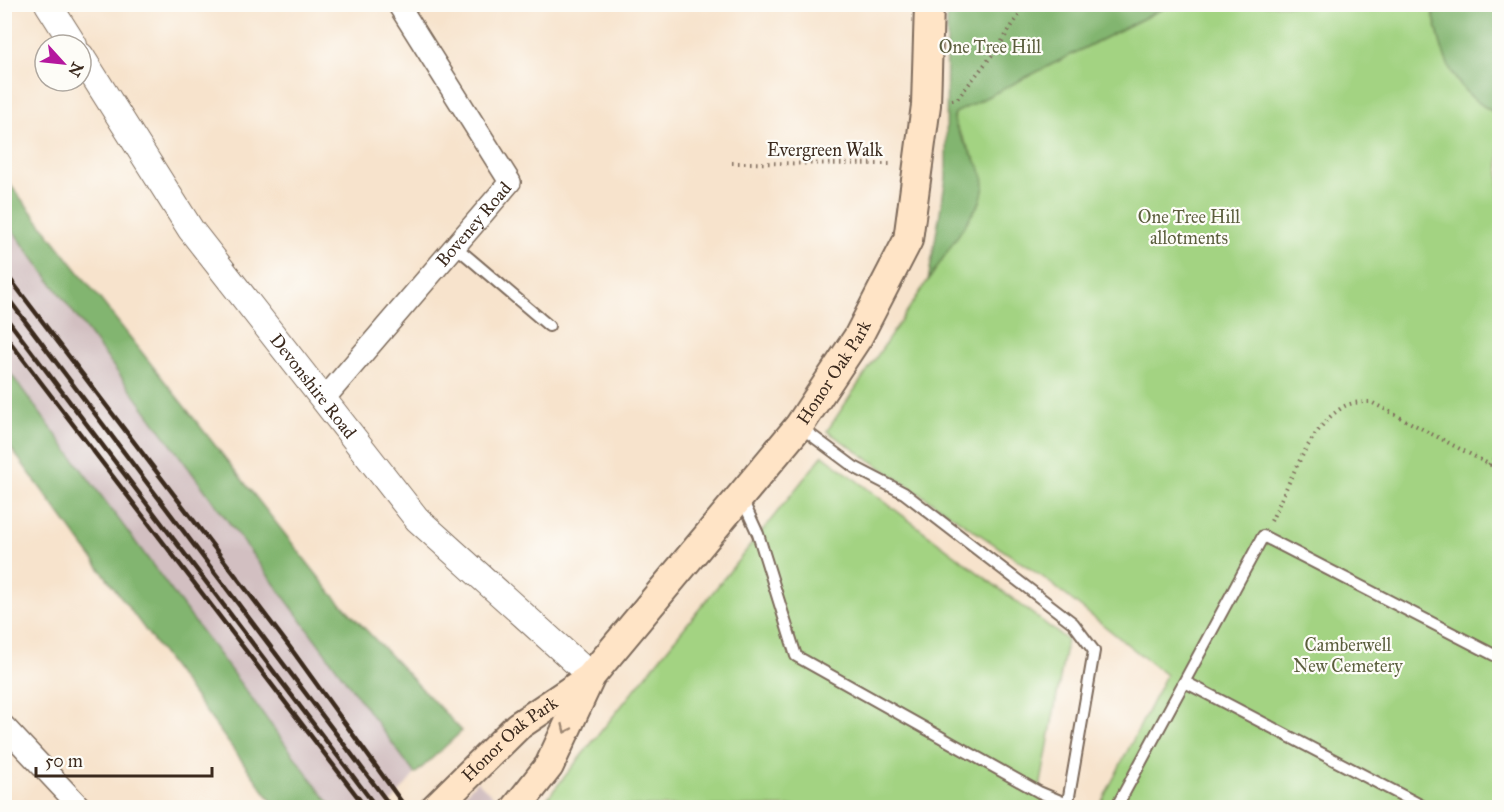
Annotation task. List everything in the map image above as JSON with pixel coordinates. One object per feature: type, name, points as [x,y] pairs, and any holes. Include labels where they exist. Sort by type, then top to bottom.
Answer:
[{"type":"main road","name":"Honor Oak Park","points":[[516,807],[549,766],[591,676],[799,426],[858,337],[908,240],[926,105],[929,4]]},
{"type":"main road","name":"Honor Oak Park","points":[[435,807],[518,726],[591,676]]},
{"type":"street","points":[[48,4],[66,33]]},
{"type":"street","name":"Boveney Road","points":[[324,399],[510,182],[398,4]]},
{"type":"street","name":"Devonshire Road","points":[[93,75],[190,230],[417,519],[591,676]]},
{"type":"street","points":[[4,726],[81,807]]},
{"type":"lane","points":[[455,246],[549,326]]},
{"type":"lane","points":[[740,496],[758,534],[796,656],[1039,792],[1072,805],[1094,651],[1073,623],[904,493],[854,467],[799,426]]},
{"type":"lane","points":[[1116,807],[1263,536],[1500,658]]},
{"type":"lane","points":[[1185,682],[1426,807]]},
{"type":"path","points":[[957,99],[997,49],[1026,4]]},
{"type":"path","name":"Evergreen Walk","points":[[732,163],[918,164]]},
{"type":"path","points":[[1263,536],[1311,442],[1340,408],[1356,402],[1371,402],[1500,470]]},
{"type":"path","points":[[1489,465],[1500,451]]},
{"type":"path","points":[[1497,807],[1500,802]]},
{"type":"shaded area","points":[[4,220],[415,774],[387,807],[332,807],[5,366]]},
{"type":"shaded area","points":[[477,781],[496,799],[488,807],[453,808]]},
{"type":"green space","name":"One Tree Hill","points":[[947,5],[1170,5],[955,113],[956,126],[979,167],[984,188],[980,202],[928,281],[946,178]]},
{"type":"green space","name":"One Tree Hill allotments","points":[[1170,5],[1431,5],[1445,55],[1458,82],[1468,94],[1499,115],[1499,807],[1099,807],[1166,675],[1044,578],[827,431],[980,202],[982,173],[954,122],[955,113]]},
{"type":"green space","points":[[1431,5],[1499,5],[1499,115],[1468,94],[1458,82],[1445,55]]},
{"type":"green space","points":[[4,177],[332,594],[462,731],[415,774],[5,220]]},
{"type":"green space","points":[[4,366],[332,807],[276,807],[5,440]]},
{"type":"green space","points":[[823,455],[1067,640],[1039,794],[1050,807],[541,806]]},
{"type":"railway","points":[[4,271],[289,646],[406,808]]},
{"type":"railway","points":[[4,293],[392,808]]},
{"type":"railway","points":[[4,315],[377,808]]},
{"type":"railway","points":[[4,334],[366,808]]},
{"type":"park label","name":"Camberwell New Cemetery","points":[[1348,655]]}]
